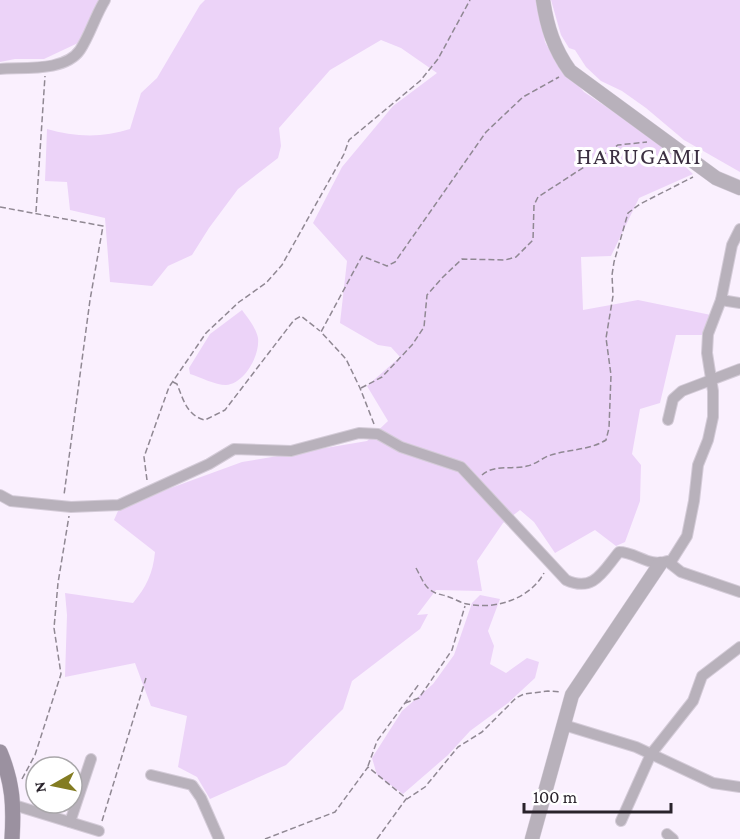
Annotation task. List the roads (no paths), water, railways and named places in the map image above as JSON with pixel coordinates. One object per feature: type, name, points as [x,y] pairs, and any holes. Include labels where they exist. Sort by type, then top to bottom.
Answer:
[{"type":"main road","points":[[0,752],[6,766],[14,805],[12,839]]},
{"type":"street","points":[[0,69],[45,67],[73,59],[80,50],[105,0]]},
{"type":"street","points":[[543,0],[547,26],[558,54],[570,71],[716,178],[740,188]]},
{"type":"street","points":[[532,839],[572,695],[665,563],[687,536],[698,465],[708,440],[713,417],[707,353],[708,334],[721,300],[732,245],[740,229]]},
{"type":"street","points":[[721,300],[740,303]]},
{"type":"street","points":[[668,420],[673,399],[682,391],[740,369]]},
{"type":"street","points":[[0,495],[10,501],[66,506],[119,505],[209,464],[234,449],[291,451],[359,433],[378,434],[401,447],[461,467],[566,579],[576,584],[588,584],[597,580],[619,552],[628,552],[645,560],[665,563],[681,572],[740,592]]},
{"type":"street","points":[[621,821],[651,754],[693,701],[702,676],[740,647]]},
{"type":"street","points":[[564,725],[636,747],[713,783],[740,787]]},
{"type":"street","points":[[70,822],[90,759]]},
{"type":"street","points":[[151,775],[192,785],[201,798],[219,839]]},
{"type":"street","points":[[14,805],[99,831]]},
{"type":"district","name":"HARUGAMI","points":[[639,156]]}]
